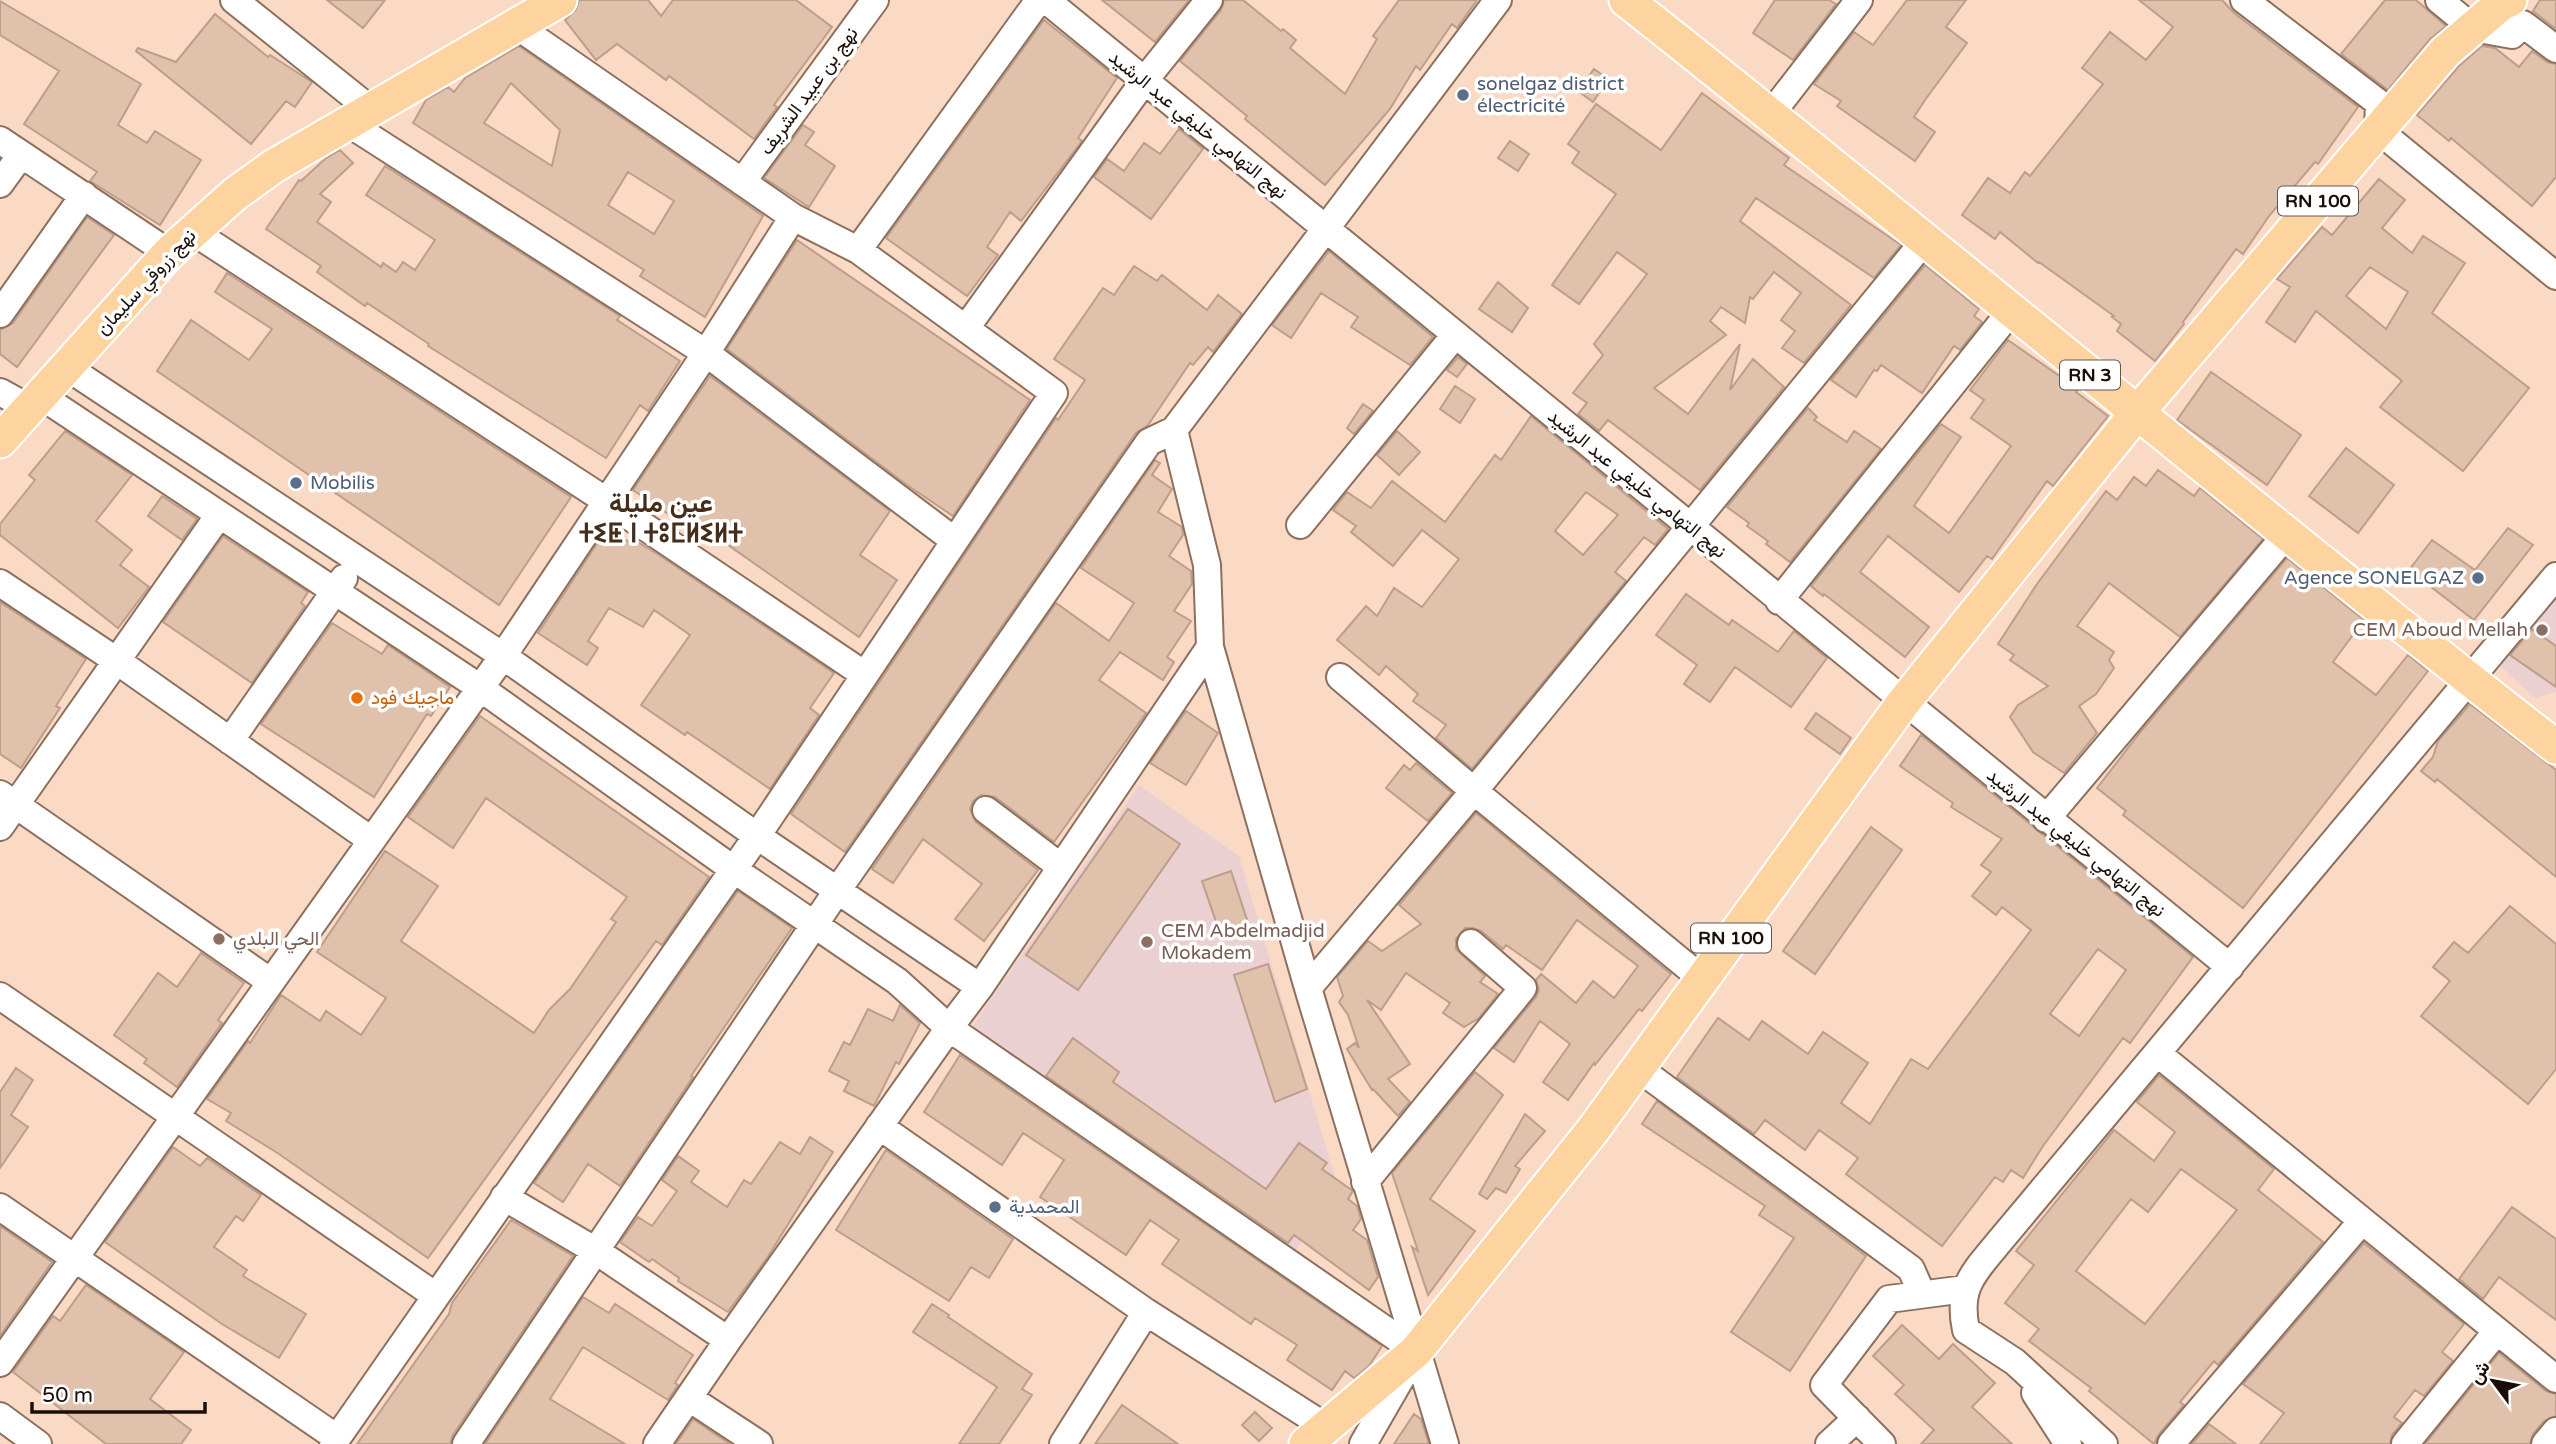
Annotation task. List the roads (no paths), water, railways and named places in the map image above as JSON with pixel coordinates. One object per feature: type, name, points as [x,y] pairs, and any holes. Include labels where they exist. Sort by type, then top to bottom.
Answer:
[{"type":"main road","name":"نهج زروقي سليمان","points":[[0,441],[180,242],[235,194],[274,166],[560,0]]},
{"type":"main road","name":"RN 3","points":[[1626,0],[1771,114],[2470,681],[2556,747]]},
{"type":"main road","name":"RN 100","points":[[1316,1436],[1416,1351],[1593,1130],[1903,703],[2137,413],[2445,52],[2502,3],[2510,0]]},
{"type":"street","points":[[234,0],[359,117],[706,353],[955,541]]},
{"type":"street","name":"نهج بن عبيد الشريف","points":[[742,182],[875,0]]},
{"type":"street","points":[[858,250],[1039,0]]},
{"type":"street","name":"نهج التهامي خليفي عبد الرشيد","points":[[1046,0],[1903,703],[2230,967]]},
{"type":"street","points":[[966,328],[1144,81],[1209,0]]},
{"type":"street","points":[[466,1444],[837,891],[1149,442],[1174,430],[1498,0]]},
{"type":"street","points":[[1771,114],[1859,0]]},
{"type":"street","points":[[2244,0],[2379,103],[2378,131],[2556,276]]},
{"type":"street","points":[[2439,0],[2473,28],[2511,35],[2523,24],[2556,49]]},
{"type":"street","points":[[0,1207],[74,1256],[335,1441],[757,836],[1054,393],[858,250],[793,217],[517,26]]},
{"type":"street","points":[[0,184],[11,147],[84,195],[180,242],[608,502],[865,675]]},
{"type":"street","points":[[0,314],[84,195]]},
{"type":"street","points":[[0,1363],[503,656],[608,502],[793,217]]},
{"type":"street","points":[[1308,988],[1474,791],[1926,240]]},
{"type":"street","points":[[1779,601],[2011,311]]},
{"type":"street","points":[[1300,525],[1455,335]]},
{"type":"street","points":[[68,368],[503,656],[757,836],[980,987]]},
{"type":"street","points":[[0,392],[35,402],[219,514],[479,687],[733,869],[897,981],[949,1028],[1416,1351]]},
{"type":"street","points":[[1174,430],[1207,565],[1210,647],[1308,988],[1445,1444]]},
{"type":"street","points":[[0,827],[8,799],[117,661],[219,514]]},
{"type":"street","points":[[2046,818],[2287,534]]},
{"type":"street","points":[[230,741],[356,559]]},
{"type":"street","points":[[2104,1444],[2015,1362],[1966,1330],[1962,1312],[1965,1289],[1992,1251],[2556,576]]},
{"type":"street","points":[[0,583],[117,661],[371,840]]},
{"type":"street","points":[[657,1444],[879,1126],[980,987],[1210,647]]},
{"type":"street","points":[[1340,677],[1701,978]]},
{"type":"street","points":[[8,799],[271,982]]},
{"type":"street","points":[[986,810],[1061,867]]},
{"type":"street","points":[[1366,1182],[1523,988],[1471,943]]},
{"type":"street","points":[[0,996],[436,1296]]},
{"type":"street","points":[[2157,1054],[2556,1379]]},
{"type":"street","points":[[1638,1068],[1911,1269],[1922,1294]]},
{"type":"street","points":[[879,1126],[1146,1312],[1316,1436]]},
{"type":"street","points":[[504,1197],[596,1251],[728,1340]]},
{"type":"street","points":[[2171,1444],[2362,1221]]},
{"type":"street","points":[[1882,1444],[1824,1385],[1889,1299],[1965,1289]]},
{"type":"street","points":[[1063,1444],[1146,1312]]},
{"type":"street","points":[[2405,1444],[2497,1331]]},
{"type":"street","points":[[1363,1444],[1416,1351]]},
{"type":"street","points":[[2015,1362],[2068,1444]]},
{"type":"street","points":[[688,1398],[759,1444]]},
{"type":"street","points":[[0,1416],[38,1444]]},
{"type":"street","points":[[1829,1444],[1857,1418]]},
{"type":"street","points":[[2545,1444],[2556,1431]]},
{"type":"place","name":"sonelgaz district électricité","points":[[1463,95]]},
{"type":"place","name":"Mobilis","points":[[296,483]]},
{"type":"place","name":"Agence SONELGAZ","points":[[2478,578]]},
{"type":"place","name":"CEM Aboud Mellah","points":[[2542,630]]},
{"type":"place","name":"ماجيك فود","points":[[357,698]]},
{"type":"place","name":"الحي البلدي","points":[[219,939]]},
{"type":"place","name":"CEM Abdelmadjid Mokadem","points":[[1147,942]]},
{"type":"place","name":"المحمدية","points":[[995,1207]]},
{"type":"district","name":"عين مليلة ⵜⵉⵟ ⵏ ⵜⵓⵎⵍⵉⵍⵜ","points":[[661,518]]}]
